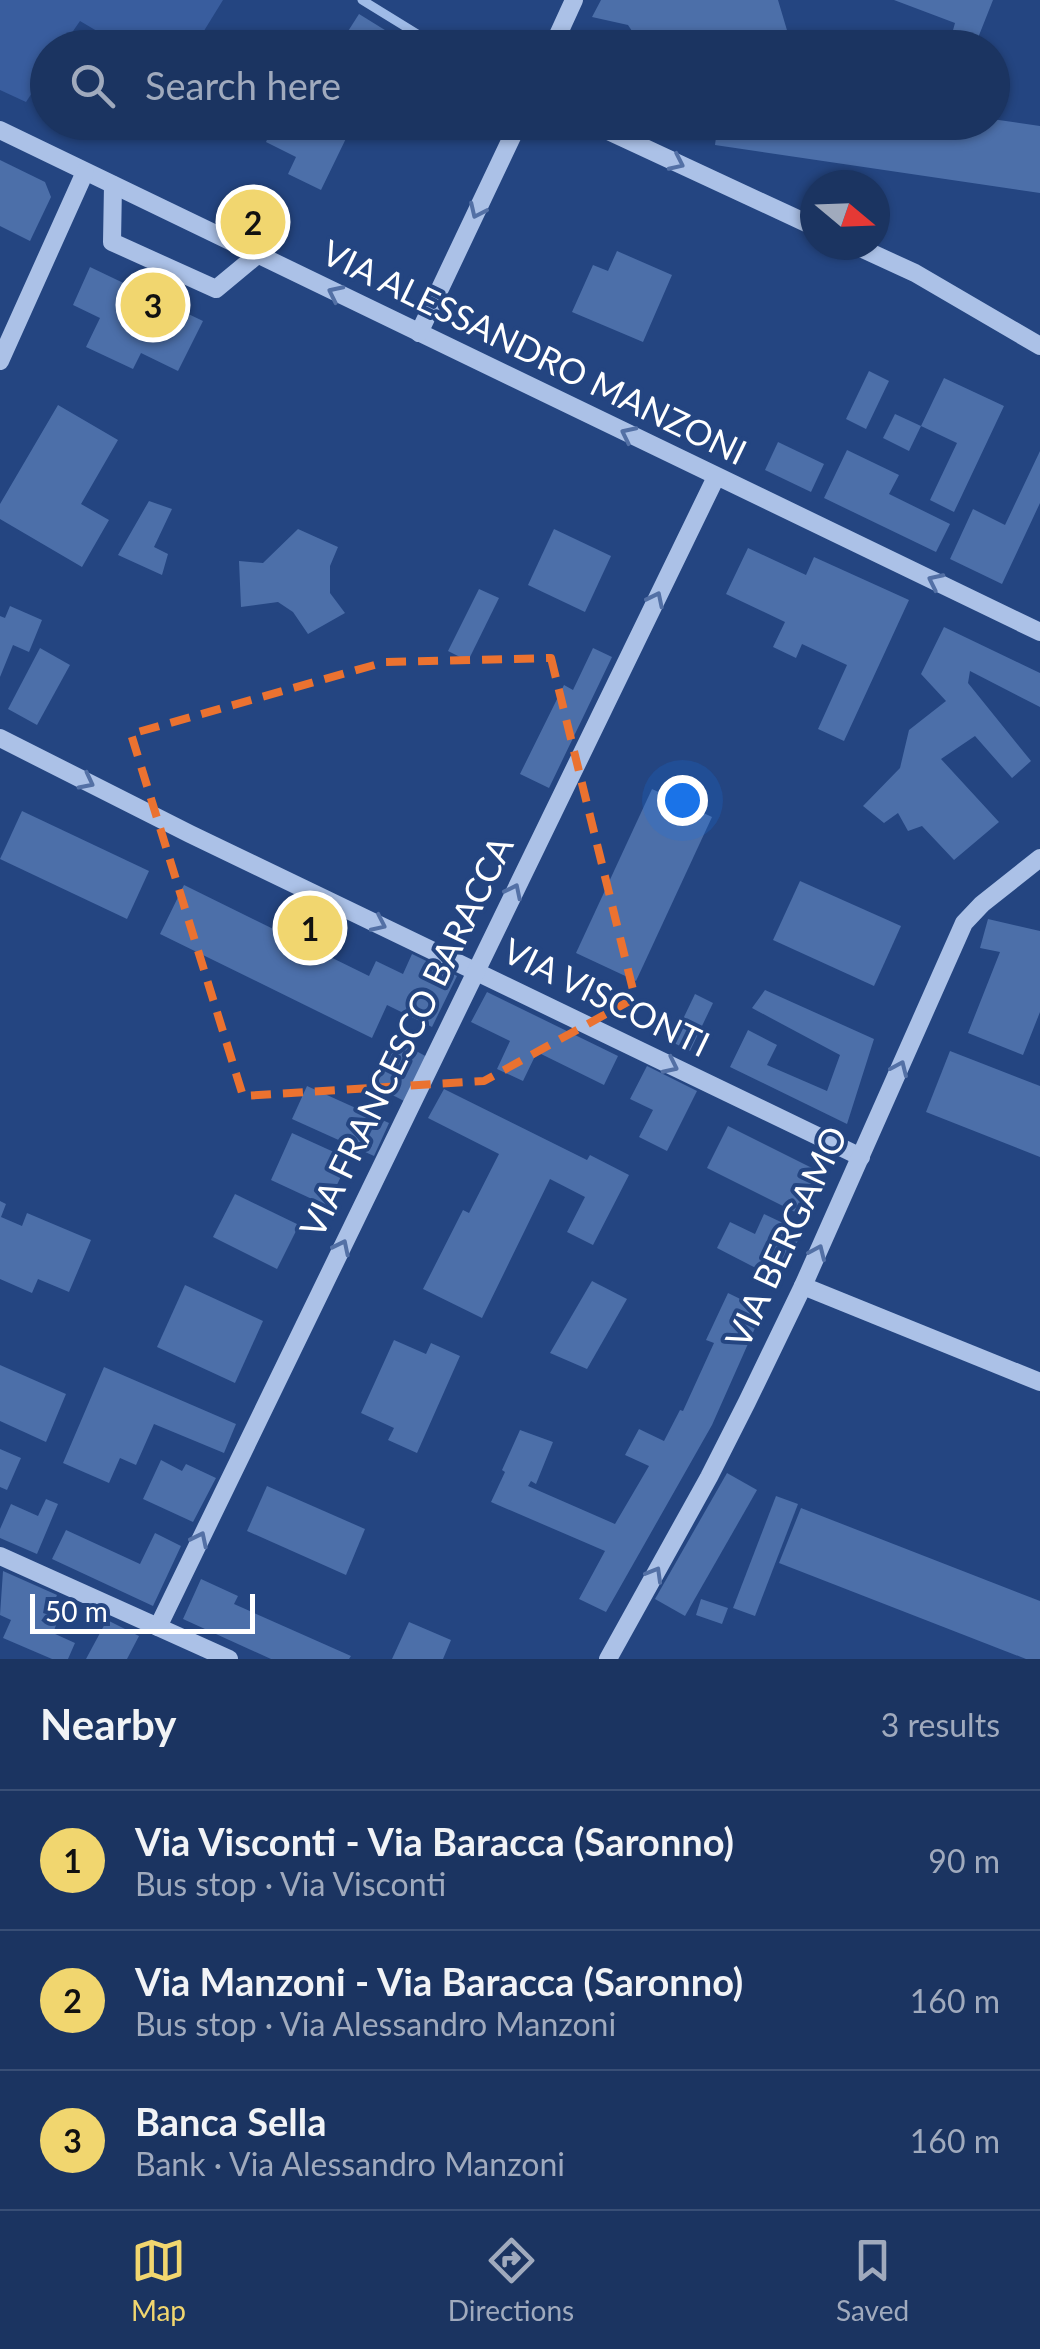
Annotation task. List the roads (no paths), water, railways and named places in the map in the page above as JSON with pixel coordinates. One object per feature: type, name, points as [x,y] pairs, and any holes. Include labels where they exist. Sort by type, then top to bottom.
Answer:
[{"type":"street","points":[[560,30],[574,0]]},
{"type":"street","name":"VIA ALESSANDRO MANZONI","points":[[0,130],[1040,632]]},
{"type":"street","points":[[419,334],[511,140]]},
{"type":"street","points":[[628,140],[800,220]]},
{"type":"street","points":[[0,361],[85,172]]},
{"type":"street","points":[[113,186],[112,242],[216,289],[257,255]]},
{"type":"street","points":[[887,260],[1040,346]]},
{"type":"street","name":"VIA FRANCESCO BARACCA","points":[[158,1627],[716,477]]},
{"type":"street","name":"VIA VISCONTI","points":[[0,738],[190,834],[860,1157]]},
{"type":"street","name":"VIA BERGAMO","points":[[608,1659],[709,1477],[802,1286],[964,923],[1040,858]]},
{"type":"street","points":[[802,1286],[1040,1382]]},
{"type":"street","points":[[0,1556],[229,1659]]},
{"type":"waterway","points":[[362,0],[411,30]]},
{"type":"place","name":"Via Manzoni - Via Baracca (Saronno)","points":[[253,222]]},
{"type":"place","name":"Banca Sella","points":[[153,305]]},
{"type":"place","name":"Via Visconti - Via Baracca (Saronno)","points":[[310,928]]}]
